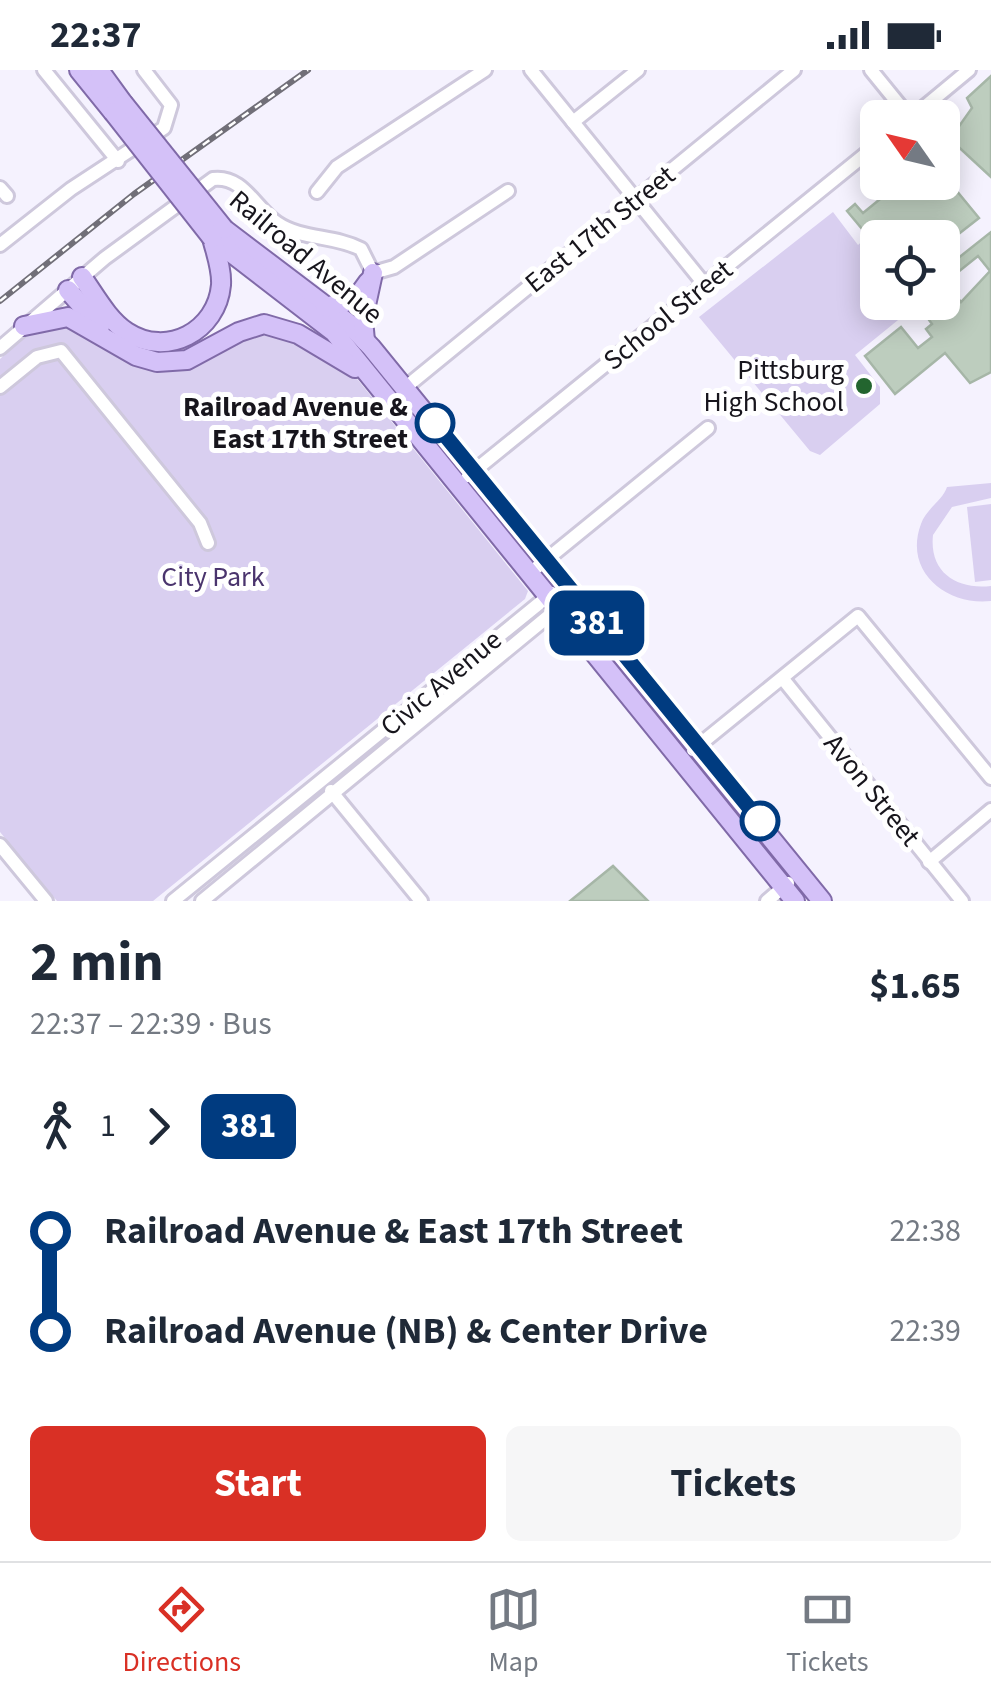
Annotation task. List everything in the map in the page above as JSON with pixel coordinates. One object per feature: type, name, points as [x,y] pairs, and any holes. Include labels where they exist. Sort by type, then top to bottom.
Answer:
[{"type":"main road","name":"Railroad Avenue","points":[[78,70],[118,107],[218,233],[334,332],[683,758],[790,897]]},
{"type":"main road","name":"Railroad Avenue","points":[[99,70],[118,107]]},
{"type":"main road","name":"Railroad Avenue","points":[[218,233],[325,307],[365,341],[822,901]]},
{"type":"main road","points":[[75,283],[126,332],[155,343],[176,341],[207,321],[217,301],[218,233]]},
{"type":"main road","points":[[325,307],[355,300],[373,273]]},
{"type":"main road","points":[[365,341],[362,319],[373,273]]},
{"type":"main road","points":[[75,283],[110,339]]},
{"type":"main road","points":[[24,326],[56,316],[68,317],[136,356],[172,363],[187,360],[250,328],[279,326],[336,354],[385,394]]},
{"type":"street","points":[[44,70],[118,161]]},
{"type":"street","points":[[0,245],[71,189],[164,128],[171,105],[144,70]]},
{"type":"street","points":[[316,192],[325,175],[484,70]]},
{"type":"street","points":[[531,70],[705,285]]},
{"type":"street","points":[[574,122],[638,70]]},
{"type":"street","name":"East 17th Street","points":[[406,388],[794,70]]},
{"type":"street","points":[[871,70],[895,100]]},
{"type":"street","points":[[932,100],[969,70]]},
{"type":"street","name":"School Street","points":[[458,484],[860,159]]},
{"type":"street","points":[[0,348],[163,212],[219,178],[240,186],[263,212],[291,231],[361,249],[373,273],[394,267],[508,191]]},
{"type":"street","points":[[0,387],[37,356],[61,352],[200,522],[208,542]]},
{"type":"street","points":[[530,573],[708,428]]},
{"type":"street","name":"Civic Avenue","points":[[173,901],[548,594],[569,589]]},
{"type":"street","name":"Civic Avenue","points":[[202,901],[560,610],[569,589]]},
{"type":"street","points":[[683,758],[858,616],[991,778]]},
{"type":"street","name":"Avon Street","points":[[783,679],[962,901]]},
{"type":"street","points":[[323,781],[421,901]]},
{"type":"street","points":[[929,862],[991,810]]},
{"type":"street","points":[[0,845],[46,901]]},
{"type":"street","points":[[767,901],[790,897],[806,878]]},
{"type":"green space","points":[[833,212],[860,243],[860,320],[898,320],[855,355],[880,387],[880,404],[820,455],[810,451],[699,317]]},
{"type":"green space","name":"City Park","points":[[63,323],[148,364],[270,332],[292,339],[354,375],[528,591],[525,599],[153,901],[57,901],[0,832],[0,359],[29,333]]},
{"type":"green space","points":[[991,483],[991,498],[952,507],[933,535],[935,559],[947,576],[967,585],[991,586],[991,601],[959,598],[933,582],[924,571],[918,557],[921,524],[947,487]]},
{"type":"green space","points":[[991,504],[991,580],[975,582],[967,507]]},
{"type":"building","points":[[991,76],[991,177],[960,148],[960,125],[972,108],[967,98]]},
{"type":"building","points":[[960,195],[979,218],[960,233],[960,220],[860,220],[860,227],[847,211],[855,204],[863,213],[879,200],[960,200]]},
{"type":"building","points":[[991,232],[991,372],[970,383],[945,353],[895,394],[865,356],[901,327],[918,348],[932,337],[926,329],[932,324],[929,320],[960,320],[960,301],[990,271],[978,256],[960,270],[960,257]]},
{"type":"building","points":[[613,866],[648,901],[570,901]]},
{"type":"railway","points":[[0,301],[134,194],[308,70]]},
{"type":"bus line","name":"381","points":[[435,423],[760,821]]},
{"type":"place","name":"Pittsburg High School","points":[[864,386]]},
{"type":"place","name":"Railroad Avenue & East 17th Street","points":[[435,423]]}]
